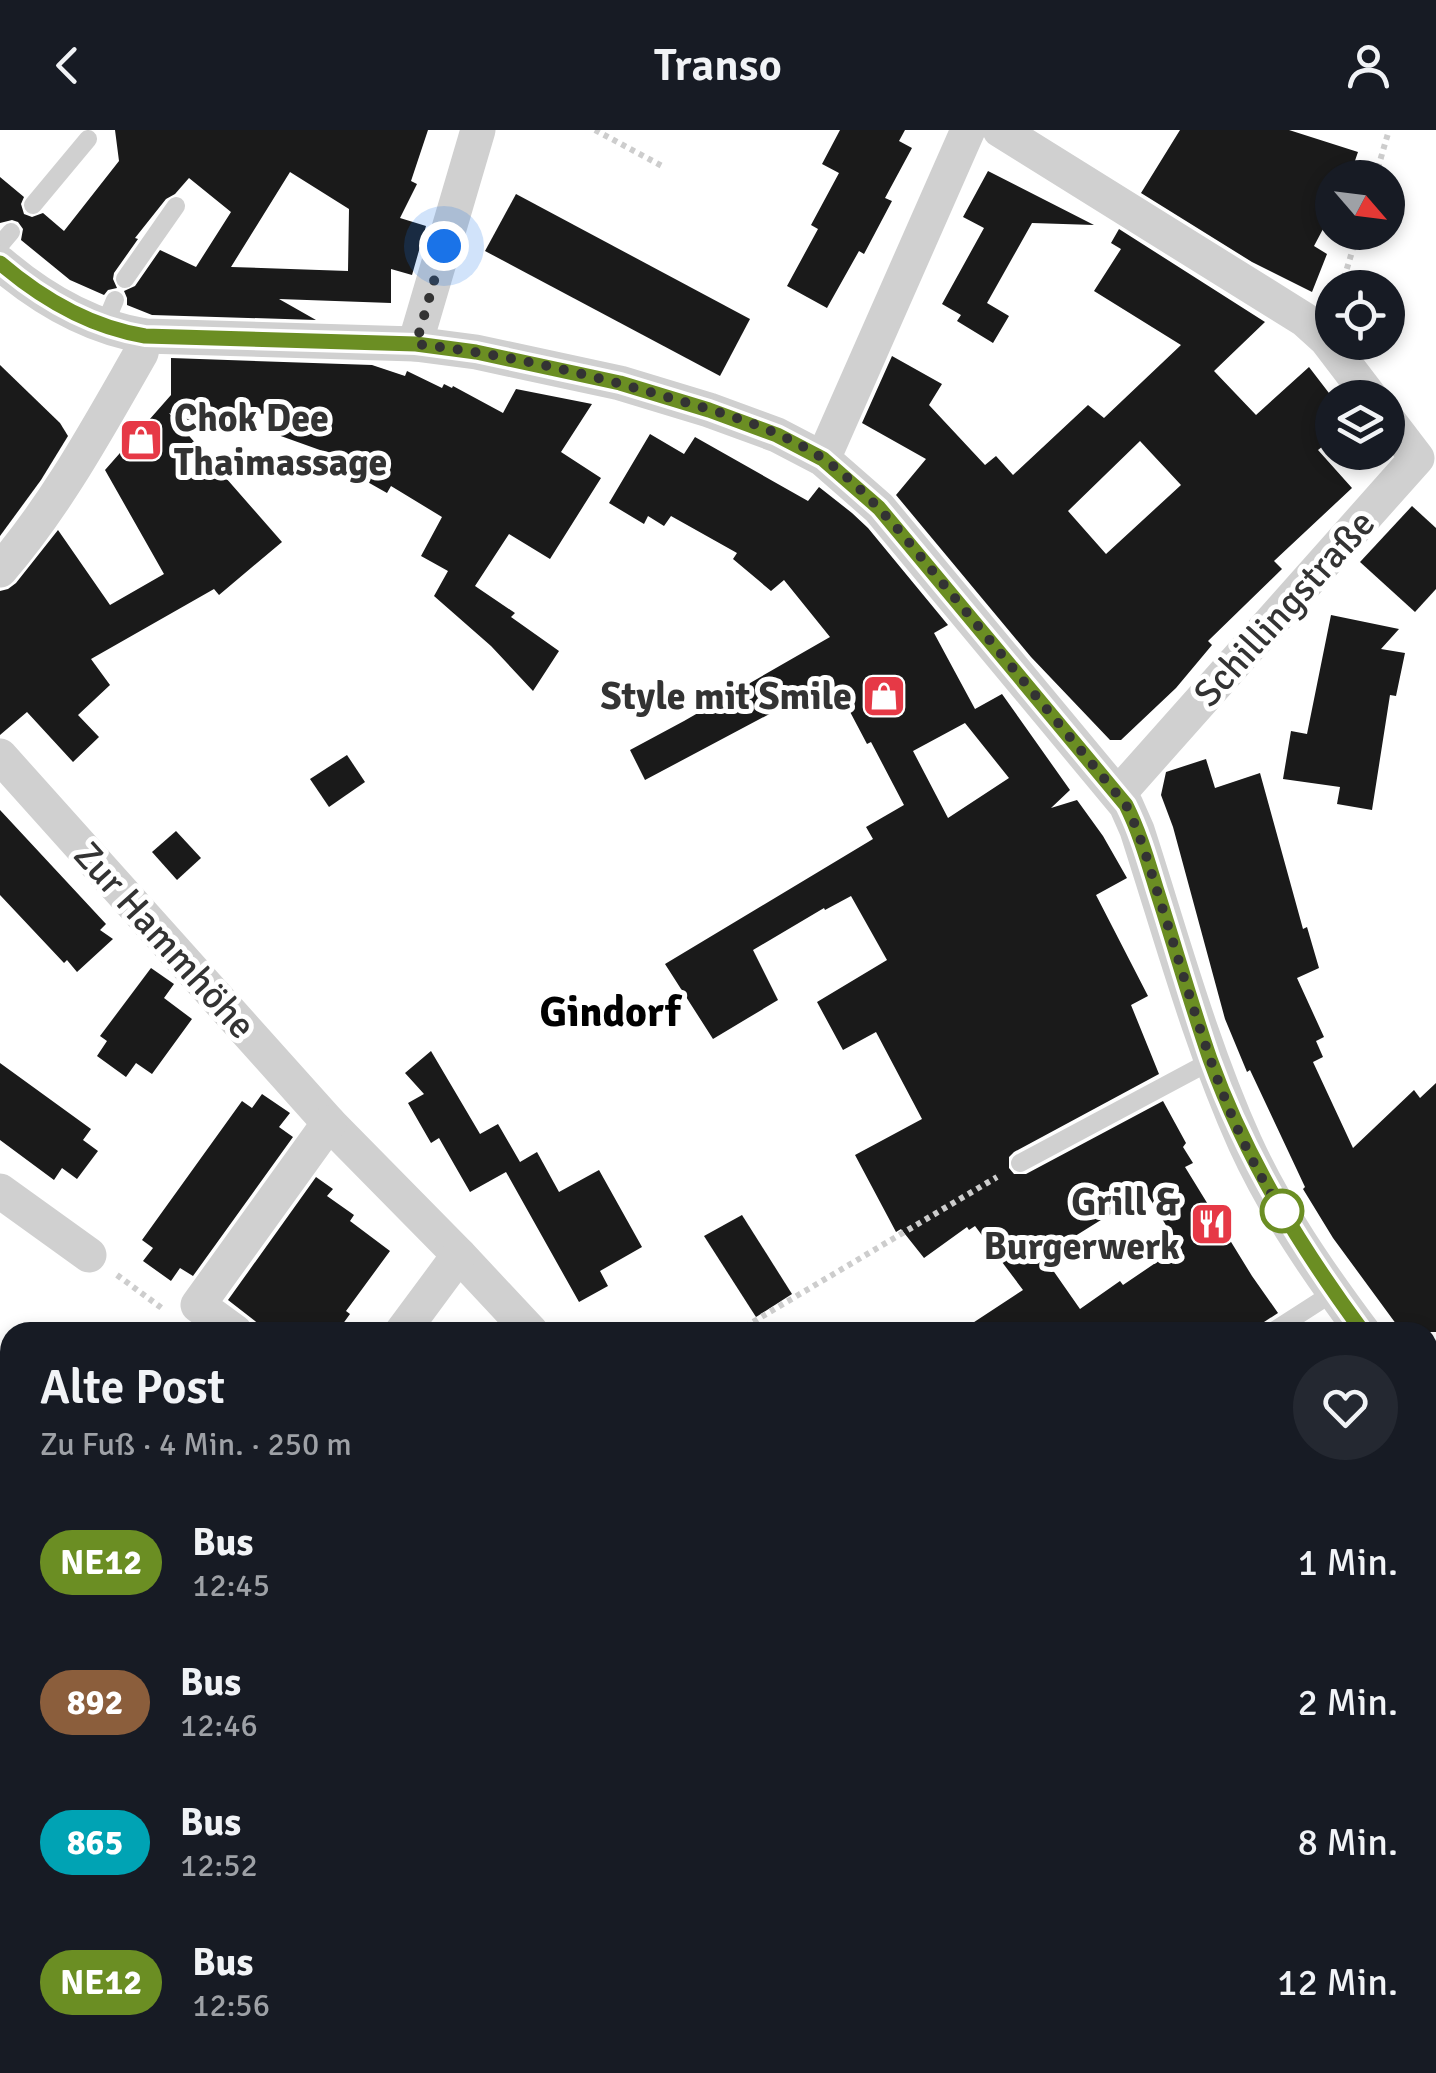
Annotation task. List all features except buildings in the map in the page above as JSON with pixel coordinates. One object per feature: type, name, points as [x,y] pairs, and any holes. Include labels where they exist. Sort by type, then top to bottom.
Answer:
[{"type":"street","points":[[416,344],[478,130]]},
{"type":"street","points":[[823,459],[968,130]]},
{"type":"street","points":[[1000,130],[1305,320],[1326,339],[1357,380]]},
{"type":"street","points":[[4,247],[27,286],[72,313],[109,313],[145,336],[416,344],[509,358],[620,383],[747,423],[823,459],[897,528],[1119,794],[1137,830],[1211,1061],[1246,1144],[1266,1184],[1356,1322]]},
{"type":"street","points":[[0,570],[60,490],[141,353],[145,336]]},
{"type":"street","name":"Schillingstraße","points":[[1119,794],[1426,448],[1405,433]]},
{"type":"street","name":"Zur Hammhöhe","points":[[0,756],[329,1123],[522,1322]]},
{"type":"street","points":[[212,1322],[185,1310],[329,1123]]},
{"type":"street","points":[[0,1191],[89,1254]]},
{"type":"street","points":[[409,1322],[459,1255]]},
{"type":"lane","points":[[33,205],[88,138]]},
{"type":"lane","points":[[126,279],[176,206]]},
{"type":"lane","points":[[1020,1163],[1211,1061]]},
{"type":"lane","points":[[1288,1322],[1334,1292]]},
{"type":"path","points":[[595,130],[662,166]]},
{"type":"path","points":[[1380,160],[1389,130]]},
{"type":"path","points":[[753,1322],[1020,1163]]},
{"type":"path","points":[[89,1254],[185,1310]]},
{"type":"bus line","name":"NE12","points":[[0,263],[27,286],[72,313],[126,333],[416,344],[476,352],[620,383],[709,410],[777,435],[823,459],[897,528],[1126,805],[1211,1061],[1246,1144],[1296,1235],[1356,1322]]},
{"type":"place","name":"Chok Dee Thaimassage","points":[[141,440]]},
{"type":"place","name":"Style mit Smile","points":[[884,696]]},
{"type":"place","name":"Grill & Burgerwerk","points":[[1212,1224]]},
{"type":"district","name":"Gindorf","points":[[610,1011]]},
{"type":"route","points":[[444,246],[416,344],[476,352],[620,383],[747,423],[823,459],[897,528],[1126,805],[1211,1061],[1246,1144],[1282,1211]]}]
